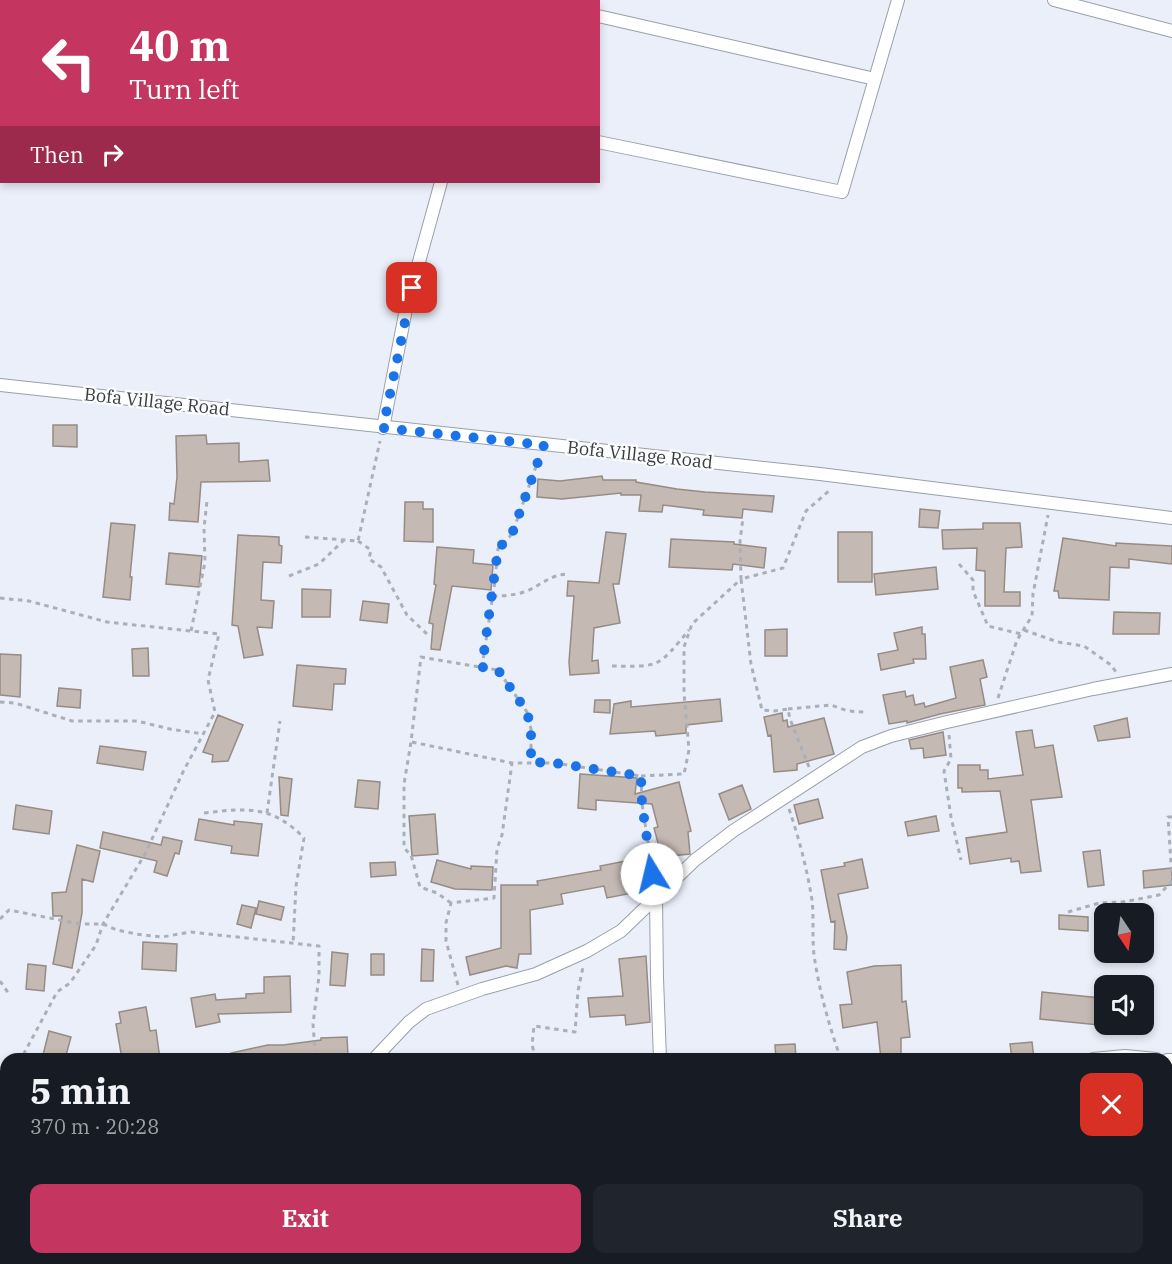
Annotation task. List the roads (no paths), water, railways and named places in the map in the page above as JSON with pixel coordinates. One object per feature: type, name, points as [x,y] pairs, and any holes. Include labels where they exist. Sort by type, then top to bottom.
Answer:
[{"type":"street","points":[[600,142],[842,192],[898,0]]},
{"type":"street","points":[[1054,0],[1172,31]]},
{"type":"street","points":[[600,16],[875,79]]},
{"type":"street","points":[[383,428],[406,309],[441,183]]},
{"type":"street","name":"Bofa Village Road","points":[[0,385],[843,477],[1172,518]]},
{"type":"street","points":[[380,1053],[401,1030],[426,1009],[460,996],[536,975],[621,932],[695,860],[733,831],[862,747],[891,736],[947,722],[1172,674]]},
{"type":"street","points":[[657,897],[660,1053]]}]
